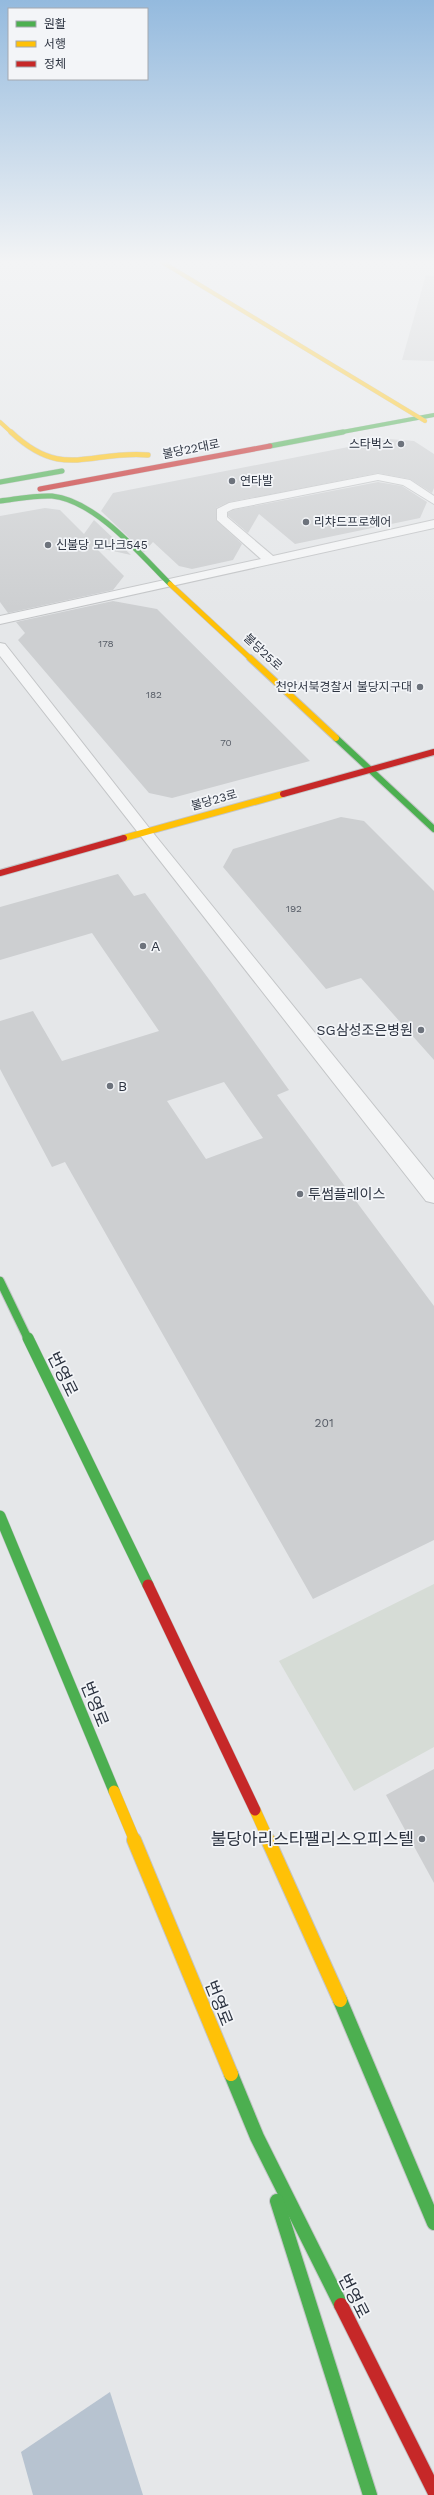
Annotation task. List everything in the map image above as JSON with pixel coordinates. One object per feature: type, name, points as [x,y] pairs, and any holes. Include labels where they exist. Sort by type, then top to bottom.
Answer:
[{"type":"street","points":[[350,375],[434,426]]},
{"type":"street","points":[[388,411],[419,405]]},
{"type":"street","name":"불당22대로","points":[[0,497],[434,415]]},
{"type":"street","points":[[0,422],[31,449],[31,463],[25,470],[0,477]]},
{"type":"street","name":"불당22대로","points":[[0,482],[152,454],[128,453],[68,461],[51,458],[31,449]]},
{"type":"street","points":[[98,488],[111,482],[152,473],[165,466]]},
{"type":"street","points":[[270,560],[221,518],[221,511],[229,506],[378,477],[406,482],[434,501]]},
{"type":"street","name":"불당25로","points":[[0,501],[53,496],[74,501],[91,510],[170,581],[434,829]]},
{"type":"street","points":[[90,496],[91,510]]},
{"type":"street","points":[[0,620],[170,581],[434,524]]},
{"type":"street","points":[[0,647],[144,832],[434,1195]]},
{"type":"street","name":"불당23로","points":[[0,873],[434,752]]},
{"type":"street","name":"번영로","points":[[0,1281],[235,1765],[372,2073],[434,2222]]},
{"type":"street","name":"번영로","points":[[0,1516],[257,2137],[434,2491]]},
{"type":"street","points":[[372,2073],[407,2134]]},
{"type":"street","points":[[257,2137],[370,2495]]},
{"type":"shaded area","points":[[434,1584],[434,1747],[354,1791],[279,1661]]},
{"type":"water","points":[[110,2392],[143,2495],[33,2495],[21,2452]]},
{"type":"building","points":[[389,439],[414,441],[434,454],[434,488],[432,493],[410,479],[378,473],[229,502],[216,508],[216,520],[242,544],[233,560],[192,569],[179,566],[153,542],[144,552],[101,511],[113,493]]},
{"type":"building","points":[[378,482],[402,486],[427,502],[420,518],[295,544],[259,514],[248,533],[228,516],[228,513],[233,510]]},
{"type":"building","name":"신불당 모나크545","points":[[45,508],[60,510],[84,534],[94,520],[131,555],[95,547],[124,576],[113,590],[8,613],[0,602],[0,516]]},
{"type":"building","points":[[113,601],[157,609],[310,761],[172,798],[149,793],[18,640],[25,633],[16,622]]},
{"type":"building","points":[[341,817],[364,821],[434,891],[434,1060],[361,978],[326,989],[223,867],[233,849]]},
{"type":"building","points":[[118,874],[134,896],[145,893],[289,1090],[277,1095],[434,1306],[434,1540],[313,1599],[65,1162],[52,1167],[0,1069],[0,1021],[33,1011],[62,1061],[159,1031],[92,933],[0,960],[0,907]],"holes":[[[224,1082],[263,1138],[206,1159],[167,1101]]]},
{"type":"building","name":"불당아리스타팰리스오피스텔","points":[[434,1769],[434,1883],[386,1795]]},
{"type":"traffic: fast","points":[[270,446],[434,415]]},
{"type":"traffic: fast","points":[[0,482],[62,471]]},
{"type":"traffic: fast","points":[[0,501],[52,496],[67,499],[99,517],[131,545],[170,584]]},
{"type":"traffic: fast","points":[[336,738],[434,829]]},
{"type":"traffic: fast","points":[[0,1281],[148,1585]]},
{"type":"traffic: fast","points":[[0,1516],[114,1791]]},
{"type":"traffic: fast","points":[[340,2000],[434,2223]]},
{"type":"traffic: fast","points":[[231,2074],[257,2137],[341,2305]]},
{"type":"traffic: fast","points":[[277,2201],[370,2495]]},
{"type":"traffic: slow","points":[[350,375],[425,421]]},
{"type":"traffic: slow","points":[[0,422],[30,448],[41,455],[54,459],[81,460],[121,455],[148,455]]},
{"type":"traffic: slow","points":[[170,584],[336,738]]},
{"type":"traffic: slow","points":[[124,838],[283,794]]},
{"type":"traffic: slow","points":[[114,1791],[231,2074]]},
{"type":"traffic: slow","points":[[255,1810],[340,2000]]},
{"type":"traffic: jam","points":[[40,489],[270,446]]},
{"type":"traffic: jam","points":[[283,794],[434,752]]},
{"type":"traffic: jam","points":[[0,873],[124,838]]},
{"type":"traffic: jam","points":[[148,1585],[255,1810]]},
{"type":"traffic: jam","points":[[341,2305],[434,2491]]},
{"type":"place","name":"스타벅스","points":[[401,444]]},
{"type":"place","name":"연타발","points":[[232,481]]},
{"type":"place","name":"리챠드프로헤어","points":[[306,522]]},
{"type":"place","name":"신불당 모나크545","points":[[48,545]]},
{"type":"place","name":"천안서북경찰서 불당지구대","points":[[420,687]]},
{"type":"place","name":"A","points":[[143,946]]},
{"type":"place","name":"SG삼성조은병원","points":[[421,1030]]},
{"type":"place","name":"B","points":[[110,1086]]},
{"type":"place","name":"투썸플레이스","points":[[300,1194]]},
{"type":"place","name":"불당아리스타팰리스오피스텔","points":[[422,1839]]}]
